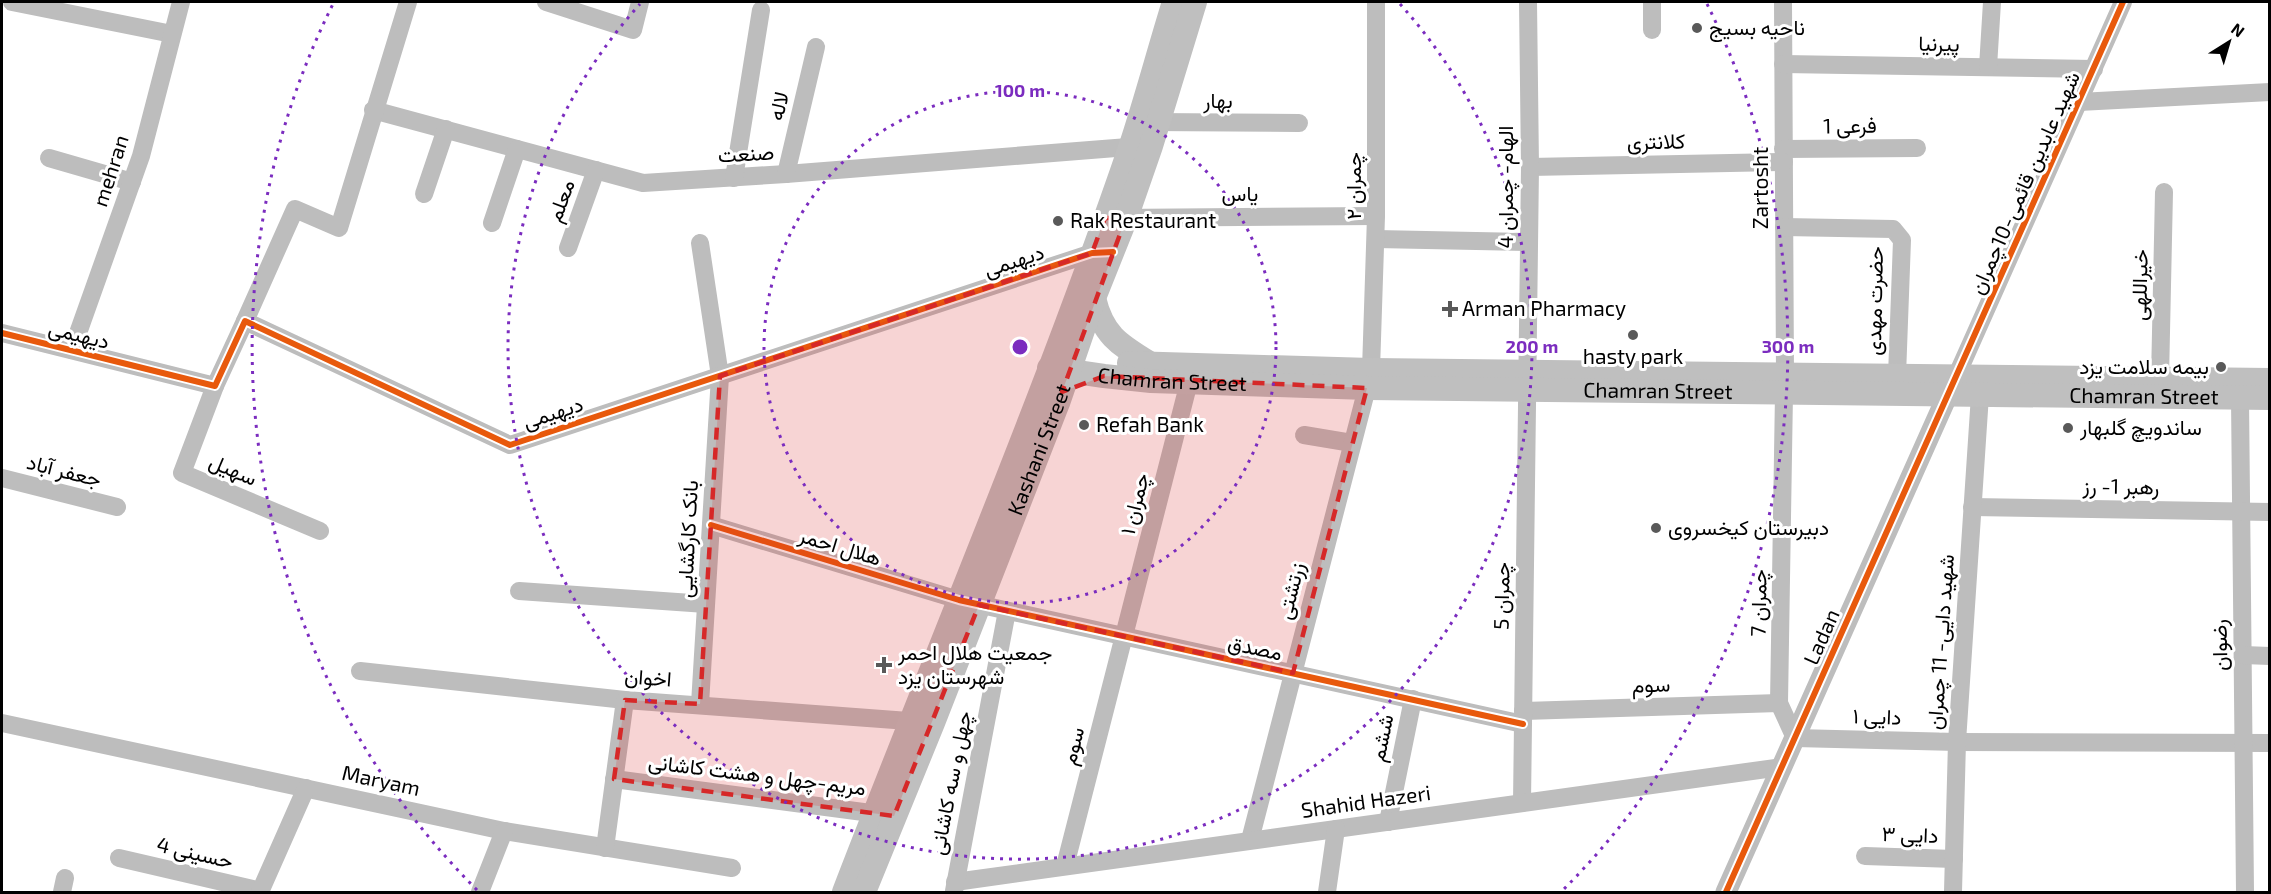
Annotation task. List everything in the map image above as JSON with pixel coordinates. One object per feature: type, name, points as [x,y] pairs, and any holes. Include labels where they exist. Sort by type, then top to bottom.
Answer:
[{"type":"main road","name":"Kashani Street","points":[[1144,134],[1174,2]]},
{"type":"main road","name":"Kashani Street","points":[[844,892],[884,814],[922,722],[1062,362],[1144,134],[1195,2]]},
{"type":"main road","name":"Kashani Street","points":[[969,602],[1058,403],[1062,362],[1094,298],[1102,252]]},
{"type":"main road","points":[[1094,298],[1099,319],[1119,344],[1151,364]]},
{"type":"main road","name":"Chamran Street","points":[[1062,362],[1104,376],[1189,382],[1369,379],[1952,386],[2160,379],[2270,380]]},
{"type":"main road","name":"Chamran Street","points":[[1062,362],[1151,364],[1369,379]]},
{"type":"main road","points":[[1058,403],[1082,384],[1104,376]]},
{"type":"main road","name":"Chamran Street","points":[[1784,384],[1897,376],[1952,386],[1980,395],[2270,398]]},
{"type":"main road","name":"Kashani Street","points":[[864,892],[884,814]]},
{"type":"street","points":[[12,2],[172,34]]},
{"type":"street","name":"mehran","points":[[72,350],[141,156],[181,2]]},
{"type":"street","points":[[215,386],[295,209],[339,228],[373,110],[408,2]]},
{"type":"street","points":[[546,2],[633,30],[640,2]]},
{"type":"street","name":"چمران ۲","points":[[1369,379],[1377,216],[1376,2]]},
{"type":"street","name":"الهام- چمران 4","points":[[1527,381],[1530,167],[1528,2]]},
{"type":"street","points":[[1652,2],[1652,30]]},
{"type":"street","name":"Zartosht","points":[[1783,2],[1784,384]]},
{"type":"street","points":[[1988,67],[1992,2]]},
{"type":"street","name":"شهید عابدین قائمی-10چمران","points":[[1952,386],[2123,2]]},
{"type":"street","points":[[734,178],[761,10]]},
{"type":"street","name":"لاله","points":[[786,174],[816,47]]},
{"type":"street","name":"پیرنیا","points":[[1783,64],[2094,69]]},
{"type":"street","points":[[2079,102],[2270,92]]},
{"type":"street","name":"صنعت","points":[[373,110],[643,183],[786,174],[1144,134]]},
{"type":"street","name":"بهار","points":[[1144,134],[1299,123]]},
{"type":"street","points":[[424,194],[446,129]]},
{"type":"street","name":"فرعی 1","points":[[1783,155],[1917,148]]},
{"type":"street","points":[[492,223],[517,149]]},
{"type":"street","name":"کلانتری","points":[[1530,167],[1783,155]]},
{"type":"street","points":[[49,158],[132,182]]},
{"type":"street","name":"معلم","points":[[568,248],[596,170]]},
{"type":"street","name":"خیراللهی","points":[[2160,379],[2164,192]]},
{"type":"street","name":"یاس","points":[[1115,218],[1377,216]]},
{"type":"street","name":"حضرت مهدی","points":[[1784,227],[1893,229],[1902,240],[1897,376]]},
{"type":"street","points":[[1376,239],[1529,242]]},
{"type":"street","name":"بانک کارگشایی","points":[[700,243],[720,376],[700,704]]},
{"type":"street","name":"دیهیمی","points":[[245,321],[510,445],[1102,252]]},
{"type":"street","name":"دیهیمی","points":[[2,333],[215,386]]},
{"type":"street","name":"زرتشتی","points":[[1250,840],[1369,379]]},
{"type":"street","name":"چمران 5","points":[[1522,803],[1527,381]]},
{"type":"street","name":"چمران ۱","points":[[1124,636],[1189,382]]},
{"type":"street","name":"چمران 7","points":[[1784,384],[1779,703],[1795,738]]},
{"type":"street","name":"سهیل","points":[[215,386],[182,473],[320,531]]},
{"type":"street","name":"Ladan","points":[[1726,892],[1952,386]]},
{"type":"street","name":"شهید دایی- 11 چمران","points":[[1953,892],[1957,742],[1980,395]]},
{"type":"street","name":"رضوان","points":[[2240,398],[2245,892]]},
{"type":"street","points":[[1304,435],[1352,443]]},
{"type":"street","name":"جعفر آباد","points":[[2,478],[117,507]]},
{"type":"street","name":"رهبر 1- رز","points":[[1972,507],[2270,512]]},
{"type":"street","name":"هلال احمر","points":[[711,525],[969,602]]},
{"type":"street","points":[[519,591],[706,604]]},
{"type":"street","name":"مصدق","points":[[969,602],[1413,699],[1523,717]]},
{"type":"street","name":"چهل و سه کاشانی","points":[[954,887],[1007,611]]},
{"type":"street","name":"سوم","points":[[1065,866],[1124,636]]},
{"type":"street","points":[[2243,656],[2270,656]]},
{"type":"street","name":"اخوان","points":[[360,671],[625,700],[922,722]]},
{"type":"street","name":"ششم","points":[[1388,822],[1413,699]]},
{"type":"street","points":[[605,848],[625,700]]},
{"type":"street","name":"سوم","points":[[1523,717],[1779,703]]},
{"type":"street","name":"Maryam","points":[[2,723],[504,831],[732,868]]},
{"type":"street","name":"دایی ۱","points":[[1795,738],[1957,742],[2270,743]]},
{"type":"street","name":"Shahid Hazeri","points":[[954,887],[1065,866],[1782,767]]},
{"type":"street","name":"مریم-چهل و هشت کاشانی","points":[[614,779],[884,814]]},
{"type":"street","points":[[261,892],[306,788]]},
{"type":"street","points":[[1330,892],[1336,829]]},
{"type":"street","points":[[480,892],[504,831]]},
{"type":"street","name":"دایی ۳","points":[[1865,856],[1954,859]]},
{"type":"street","name":"حسینی 4","points":[[118,858],[261,892]]},
{"type":"highlighted area","points":[[1105,218],[1126,218],[1062,392],[1104,376],[1367,388],[1293,673],[979,605],[894,816],[614,779],[625,700],[700,704],[720,376],[1092,253]]},
{"type":"cycle path","points":[[1726,892],[2123,2]]},
{"type":"cycle path","points":[[2,333],[215,386],[245,321],[510,445],[1092,253],[1113,252]]},
{"type":"cycle path","points":[[711,525],[959,600],[1523,724]]},
{"type":"place","name":"ناحیه بسیج","points":[[1697,28]]},
{"type":"place","name":"Rak Restaurant","points":[[1058,221]]},
{"type":"place","name":"Arman Pharmacy","points":[[1450,309]]},
{"type":"place","name":"hasty park","points":[[1633,335]]},
{"type":"place","name":"بيمه سلامت يزد","points":[[2221,367]]},
{"type":"place","name":"Refah Bank","points":[[1084,425]]},
{"type":"place","name":"ساندویچ گلبهار","points":[[2068,428]]},
{"type":"place","name":"دبیرستان کیخسروی","points":[[1656,528]]},
{"type":"place","name":"جمعیت هلال احمر شهرستان یزد","points":[[884,665]]}]
